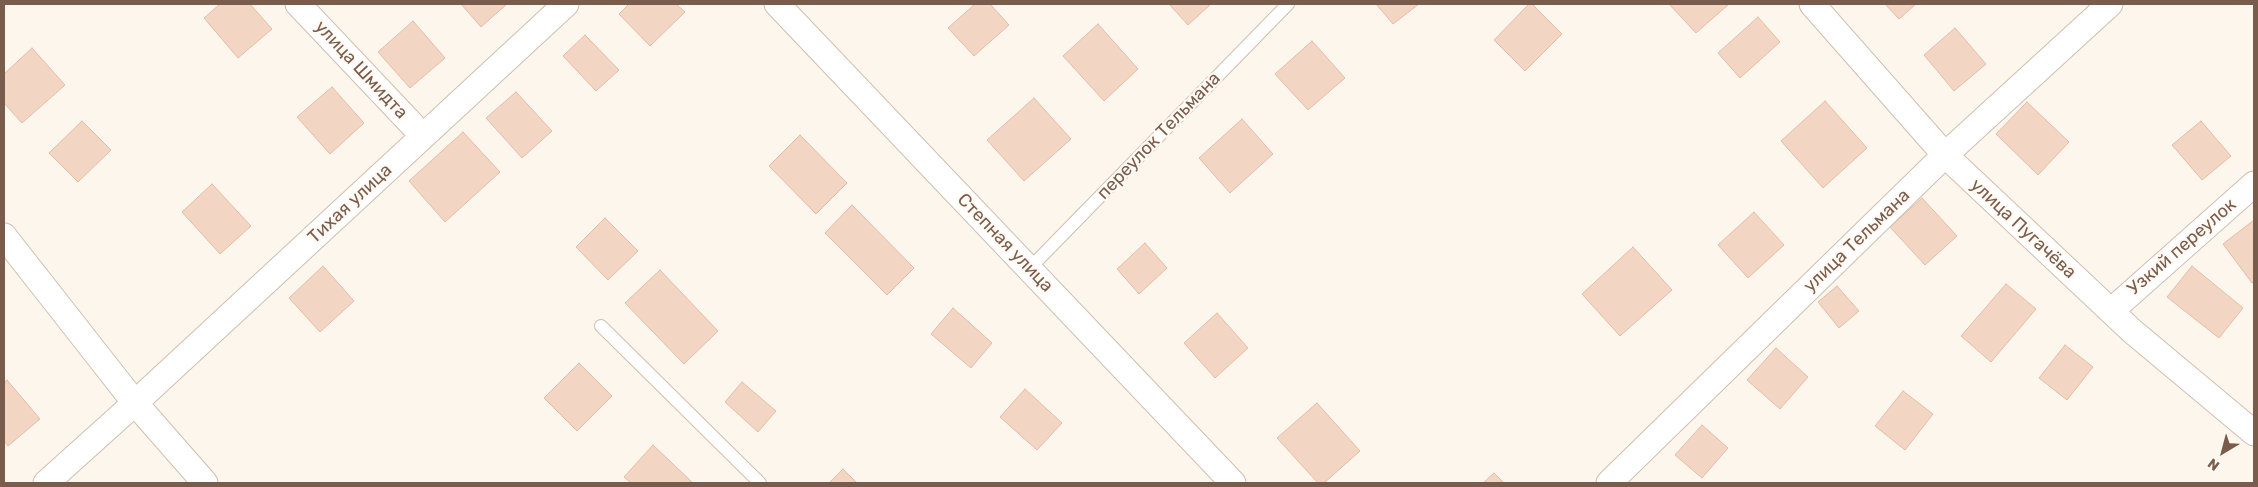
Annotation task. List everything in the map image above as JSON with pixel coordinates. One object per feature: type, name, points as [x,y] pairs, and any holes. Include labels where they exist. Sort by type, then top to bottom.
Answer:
[{"type":"street","name":"улица Шмидта","points":[[298,4],[423,136]]},
{"type":"street","name":"Тихая улица","points":[[46,483],[135,404],[566,4]]},
{"type":"street","name":"Степная улица","points":[[777,4],[1030,268],[1232,483]]},
{"type":"street","name":"улица Пугачёва","points":[[1812,4],[1945,155],[2111,311],[2254,433]]},
{"type":"street","name":"улица Тельмана","points":[[1609,483],[1945,155],[2110,4]]},
{"type":"street","name":"Узкий переулок","points":[[2111,311],[2254,184]]},
{"type":"street","points":[[4,236],[135,404],[204,483]]},
{"type":"lane","name":"переулок Тельмана","points":[[1030,268],[1288,4]]},
{"type":"lane","points":[[601,326],[760,483]]},
{"type":"building","points":[[220,4],[250,4],[272,29],[238,58],[204,18]]},
{"type":"building","points":[[461,4],[507,4],[481,27]]},
{"type":"building","points":[[629,4],[676,4],[685,12],[650,46],[619,14]]},
{"type":"building","points":[[975,4],[990,4],[1009,25],[974,56],[948,28]]},
{"type":"building","points":[[1169,4],[1211,4],[1188,25]]},
{"type":"building","points":[[1376,4],[1419,4],[1393,24]]},
{"type":"building","points":[[1529,4],[1532,4],[1562,34],[1525,71],[1494,40]]},
{"type":"building","points":[[1669,4],[1729,4],[1696,33]]},
{"type":"building","points":[[1885,4],[1916,4],[1899,19]]},
{"type":"building","points":[[1758,17],[1780,42],[1740,78],[1718,53]]},
{"type":"building","points":[[413,21],[445,58],[410,88],[378,52]]},
{"type":"building","points":[[1098,24],[1138,69],[1104,101],[1063,56]]},
{"type":"building","points":[[1955,28],[1986,64],[1954,91],[1924,55]]},
{"type":"building","points":[[585,35],[619,70],[596,91],[563,56]]},
{"type":"building","points":[[1312,41],[1345,78],[1308,110],[1275,74]]},
{"type":"building","points":[[32,48],[65,85],[22,123],[4,103],[4,74]]},
{"type":"building","points":[[332,87],[364,123],[330,154],[297,117]]},
{"type":"building","points":[[516,92],[552,131],[522,158],[486,118]]},
{"type":"building","points":[[1034,98],[1071,139],[1024,181],[987,140]]},
{"type":"building","points":[[1825,101],[1867,148],[1823,188],[1781,141]]},
{"type":"building","points":[[2027,102],[2069,142],[2038,175],[1996,134]]},
{"type":"building","points":[[1242,119],[1273,154],[1230,193],[1199,158]]},
{"type":"building","points":[[82,121],[111,150],[78,182],[49,153]]},
{"type":"building","points":[[2201,121],[2231,156],[2202,180],[2172,145]]},
{"type":"building","points":[[463,132],[500,172],[445,222],[409,181]]},
{"type":"building","points":[[800,135],[847,183],[816,214],[769,166]]},
{"type":"building","points":[[212,184],[251,226],[220,254],[182,212]]},
{"type":"building","points":[[1922,198],[1957,236],[1925,265],[1890,227]]},
{"type":"building","points":[[852,205],[914,268],[887,295],[825,233]]},
{"type":"building","points":[[1754,212],[1784,245],[1748,278],[1718,245]]},
{"type":"building","points":[[605,218],[638,251],[608,280],[576,247]]},
{"type":"building","points":[[2254,220],[2254,281],[2252,283],[2223,244]]},
{"type":"building","points":[[1145,243],[1167,268],[1139,294],[1117,269]]},
{"type":"building","points":[[1633,247],[1672,290],[1620,336],[1582,294]]},
{"type":"building","points":[[323,266],[354,301],[320,332],[289,298]]},
{"type":"building","points":[[2192,266],[2243,308],[2219,338],[2167,297]]},
{"type":"building","points":[[660,270],[718,331],[684,364],[625,303]]},
{"type":"building","points":[[2006,284],[2036,309],[1991,362],[1961,336]]},
{"type":"building","points":[[1837,286],[1859,311],[1839,328],[1818,302]]},
{"type":"building","points":[[953,308],[992,343],[971,368],[931,334]]},
{"type":"building","points":[[1217,313],[1248,348],[1215,378],[1184,343]]},
{"type":"building","points":[[2065,345],[2093,367],[2067,400],[2039,378]]},
{"type":"building","points":[[1776,348],[1808,377],[1780,409],[1747,380]]},
{"type":"building","points":[[579,363],[612,396],[577,431],[544,398]]},
{"type":"building","points":[[7,380],[40,419],[8,446],[4,441],[4,383]]},
{"type":"building","points":[[742,382],[776,411],[758,432],[725,402]]},
{"type":"building","points":[[1025,389],[1062,423],[1037,450],[1000,417]]},
{"type":"building","points":[[1903,391],[1933,414],[1905,450],[1875,426]]},
{"type":"building","points":[[1317,403],[1360,451],[1324,483],[1318,483],[1277,438]]},
{"type":"building","points":[[1702,425],[1728,448],[1702,478],[1675,455]]},
{"type":"building","points":[[653,445],[693,483],[631,483],[624,477]]},
{"type":"building","points":[[843,469],[857,483],[829,483]]},
{"type":"building","points":[[1494,473],[1504,483],[1483,483]]}]
